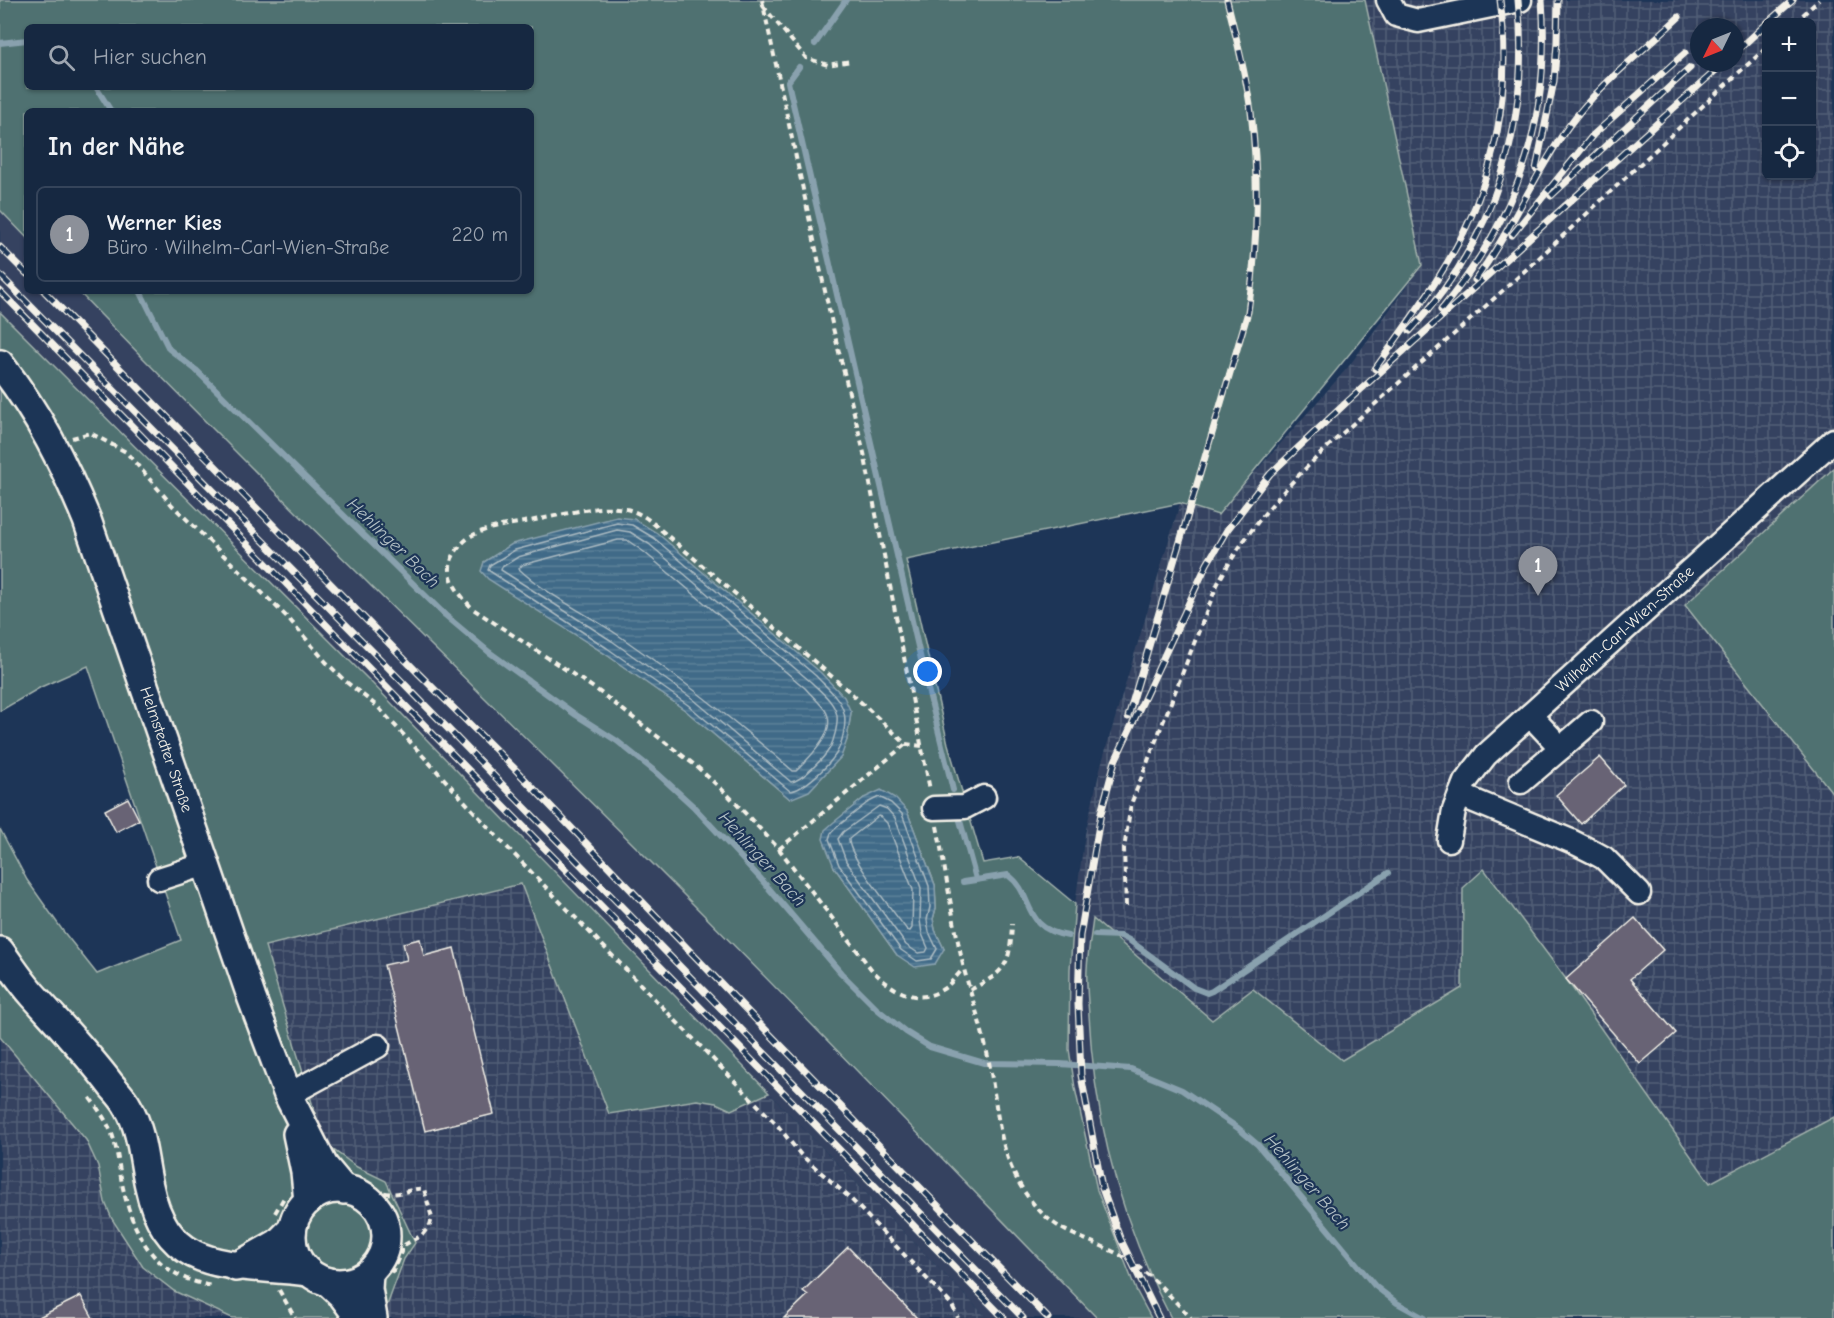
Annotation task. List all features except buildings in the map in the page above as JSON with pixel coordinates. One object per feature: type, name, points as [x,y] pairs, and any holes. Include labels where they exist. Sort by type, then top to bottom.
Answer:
[{"type":"main road","name":"Helmstedter Straße","points":[[0,364],[54,444],[87,520],[252,999],[288,1095],[324,1166],[353,1186]]},
{"type":"main road","points":[[0,951],[31,993],[89,1056],[128,1106],[137,1127],[158,1218],[180,1246],[199,1257],[219,1263],[236,1266],[266,1269],[318,1277],[343,1283],[356,1280],[369,1273],[378,1262],[384,1249],[386,1235],[383,1221],[377,1210],[357,1193],[353,1186],[327,1191],[308,1201],[283,1222],[278,1243],[236,1266]]},
{"type":"main road","name":"Helmstedter Straße","points":[[288,1095],[305,1172],[308,1201]]},
{"type":"main road","points":[[283,1222],[295,1252],[318,1277],[368,1313]]},
{"type":"main road","points":[[368,1313],[369,1273]]},
{"type":"street","points":[[1388,0],[1396,15],[1418,21],[1520,0]]},
{"type":"street","name":"Wilhelm-Carl-Wien-Straße","points":[[1449,840],[1454,810],[1465,782],[1486,755],[1834,440]]},
{"type":"street","points":[[1530,715],[1561,748]]},
{"type":"street","points":[[1521,782],[1591,722]]},
{"type":"street","points":[[1460,795],[1571,841],[1604,858],[1639,893]]},
{"type":"street","points":[[934,808],[965,807],[984,797]]},
{"type":"street","points":[[159,879],[206,864]]},
{"type":"street","points":[[288,1095],[378,1046]]},
{"type":"path","points":[[1800,18],[1820,0]]},
{"type":"path","points":[[762,3],[806,58],[828,65],[851,61]]},
{"type":"path","points":[[762,3],[833,328],[864,453],[964,968],[987,1049],[1009,1167],[1021,1189],[1058,1227],[1078,1238],[1115,1252],[1131,1262],[1158,1283],[1191,1318]]},
{"type":"path","points":[[1126,906],[1124,849],[1131,804],[1217,585],[1232,555],[1254,525],[1295,478],[1326,448],[1545,252],[1762,52]]},
{"type":"path","points":[[54,444],[90,433],[126,452],[172,505],[289,619],[326,662],[345,681],[378,706],[502,842],[778,1126],[801,1155],[849,1198],[952,1305],[958,1318]]},
{"type":"path","points":[[922,746],[906,744],[851,693],[646,517],[628,510],[603,507],[492,529],[473,535],[461,544],[452,556],[449,571],[451,582],[472,609],[597,690],[728,795],[779,849],[886,985],[901,993],[917,996],[933,994],[943,989],[964,968]]},
{"type":"path","points":[[779,849],[906,744]]},
{"type":"path","points":[[970,990],[996,976],[1003,968],[1008,959],[1011,924]]},
{"type":"path","points":[[283,1222],[291,1180],[305,1172]]},
{"type":"path","points":[[353,1186],[387,1194],[397,1194],[416,1188],[424,1189],[432,1218],[430,1226],[422,1235],[404,1245],[380,1300],[368,1313]]},
{"type":"path","points":[[266,1269],[295,1318]]},
{"type":"shaded area","points":[[1365,0],[1834,0],[1834,468],[1685,605],[1834,795],[1834,1117],[1710,1183],[1566,979],[1484,869],[1463,888],[1462,988],[1341,1060],[1254,989],[1212,1020],[1075,904],[1085,834],[1101,765],[1180,503],[1218,514],[1349,366],[1422,265]]},
{"type":"shaded area","points":[[0,210],[24,235],[24,294],[81,294],[316,533],[671,882],[1097,1318],[987,1318],[369,680],[0,312]]},
{"type":"shaded area","points":[[521,884],[609,1114],[697,1100],[716,1103],[731,1110],[769,1093],[987,1318],[385,1318],[384,1314],[404,1259],[414,1242],[386,1181],[357,1167],[324,1143],[264,946]]},
{"type":"shaded area","points":[[1075,904],[1093,919],[1087,970],[1091,1053],[1095,1083],[1132,1230],[1154,1285],[1171,1318],[1151,1318],[1136,1290],[1097,1190],[1084,1139],[1069,1049],[1070,969]]},
{"type":"shaded area","points":[[0,1037],[86,1140],[98,1166],[105,1202],[112,1219],[143,1267],[174,1291],[232,1318],[0,1318]]},
{"type":"green space","points":[[0,0],[1365,0],[1422,265],[1218,515],[1180,503],[906,560],[948,744],[983,863],[1018,857],[1075,904],[1070,969],[1069,1049],[1075,1088],[1097,1190],[1136,1290],[1151,1318],[1097,1318],[724,935],[298,514],[81,294],[534,294],[534,108],[24,108],[24,235],[0,210]],"holes":[[[497,554],[851,712],[847,740],[790,799],[685,710],[513,593],[484,562]],[[864,798],[907,811],[935,885],[936,908],[933,919],[935,930],[944,949],[897,955],[834,867],[826,830]]]},
{"type":"green space","points":[[0,312],[369,680],[769,1093],[731,1110],[716,1103],[697,1100],[609,1114],[521,884],[265,946],[324,1143],[357,1167],[386,1181],[415,1243],[404,1259],[384,1314],[385,1318],[232,1318],[174,1291],[143,1267],[112,1219],[105,1202],[98,1166],[86,1140],[0,1037],[0,829],[27,880],[97,974],[181,940],[88,666],[41,687],[0,711]]},
{"type":"green space","points":[[1834,468],[1834,795],[1685,605]]},
{"type":"green space","points":[[1484,869],[1566,979],[1710,1183],[1834,1117],[1834,1318],[1171,1318],[1138,1246],[1104,1133],[1092,1055],[1087,986],[1087,963],[1093,919],[1212,1020],[1253,989],[1342,1060],[1462,988],[1463,888]]},
{"type":"water","points":[[617,517],[634,519],[657,533],[820,672],[844,697],[851,712],[847,740],[841,757],[809,791],[790,799],[685,710],[604,653],[488,579],[481,571],[484,562],[512,544]]},
{"type":"water","points":[[881,790],[895,798],[907,811],[935,885],[936,908],[933,919],[935,930],[944,949],[935,964],[915,967],[897,955],[834,867],[823,839],[825,830],[834,822],[864,798]]},
{"type":"waterway","points":[[815,44],[846,0]]},
{"type":"waterway","name":"Hehlinger Bach","points":[[0,43],[24,40]]},
{"type":"waterway","points":[[799,67],[788,82],[953,790]]},
{"type":"waterway","name":"Hehlinger Bach","points":[[98,90],[109,108]]},
{"type":"waterway","name":"Hehlinger Bach","points":[[142,294],[169,349],[196,370],[445,615],[489,652],[576,715],[617,741],[693,806],[760,878],[841,973],[877,1009],[930,1047],[984,1063],[1060,1064],[1131,1069],[1182,1090],[1238,1128],[1258,1145],[1375,1286],[1397,1303],[1424,1318]]},
{"type":"waterway","points":[[959,817],[976,879]]},
{"type":"waterway","points":[[1095,935],[1121,936],[1129,940],[1194,988],[1207,993],[1388,873]]},
{"type":"waterway","points":[[963,882],[1008,875],[1022,891],[1030,910],[1042,926],[1068,936]]},
{"type":"railway","points":[[1128,717],[1248,312],[1255,237],[1254,137],[1249,98],[1227,0]]},
{"type":"railway","points":[[1375,369],[1445,267],[1468,224],[1486,178],[1498,128],[1503,77],[1504,51],[1500,0]]},
{"type":"railway","points":[[1410,331],[1440,295],[1465,258],[1485,219],[1501,178],[1512,135],[1519,91],[1521,46],[1518,0]]},
{"type":"railway","points":[[1441,310],[1468,275],[1491,239],[1524,166],[1541,87],[1542,0]]},
{"type":"railway","points":[[1536,169],[1554,81],[1558,0]]},
{"type":"railway","points":[[1773,18],[1793,0]]},
{"type":"railway","points":[[1475,280],[1500,243],[1568,127],[1607,83],[1679,17]]},
{"type":"railway","points":[[1744,45],[1762,28]]},
{"type":"railway","points":[[1512,235],[1593,135],[1685,53]]},
{"type":"railway","points":[[1551,196],[1690,68]]},
{"type":"railway","points":[[1159,1318],[1120,1238],[1102,1188],[1081,1075],[1078,1004],[1080,936],[1101,813],[1115,761],[1207,564],[1227,530],[1270,474],[1714,72]]},
{"type":"railway","points":[[0,247],[24,271]]},
{"type":"railway","points":[[0,275],[378,657],[1023,1318]]},
{"type":"railway","points":[[0,291],[1004,1318]]},
{"type":"railway","points":[[47,294],[513,767],[759,1023],[1048,1318]]},
{"type":"place","name":"Werner Kies","points":[[1538,596]]}]
